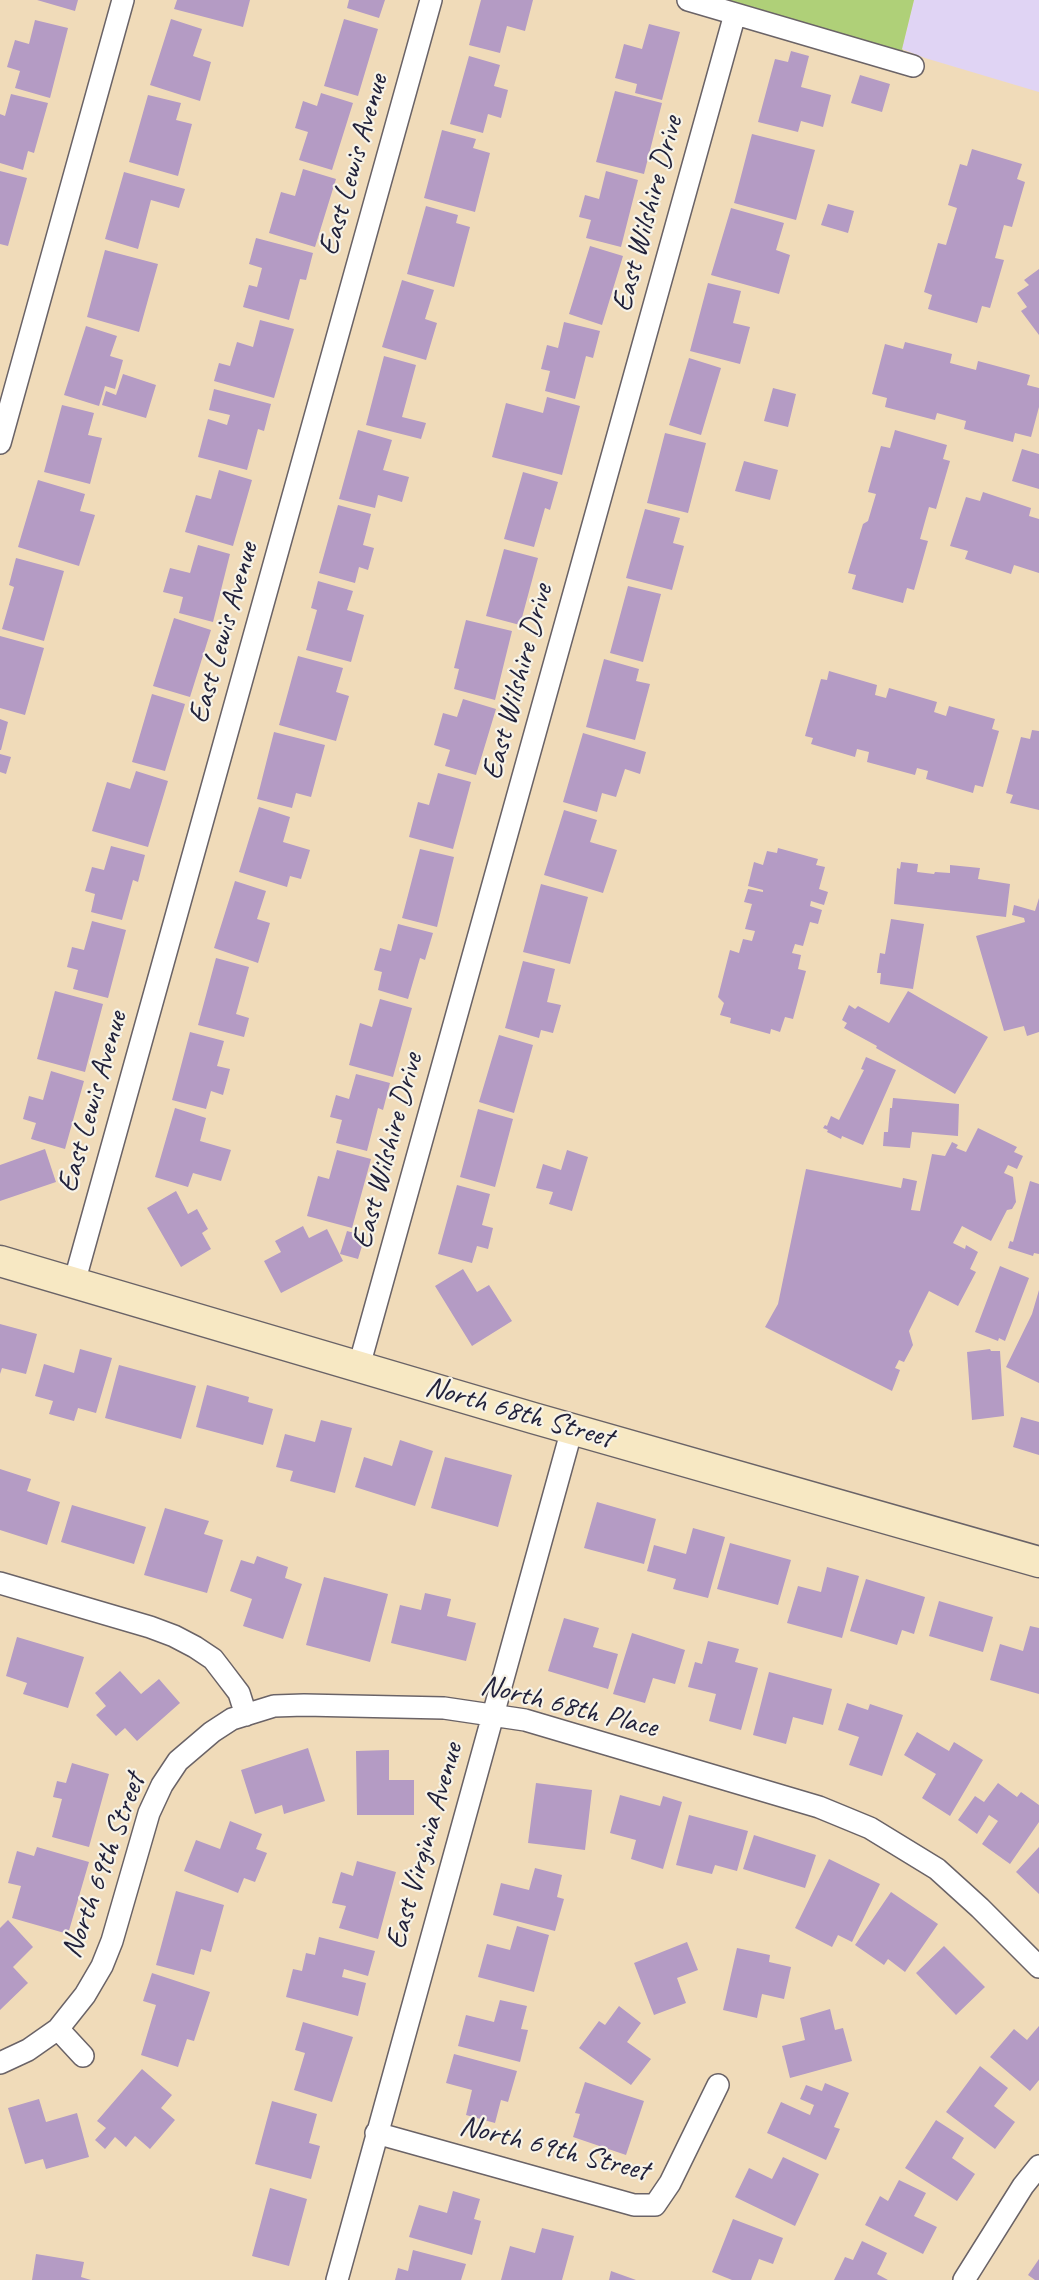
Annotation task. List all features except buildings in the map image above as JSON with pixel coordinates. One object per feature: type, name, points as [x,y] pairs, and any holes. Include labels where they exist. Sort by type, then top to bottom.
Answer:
[{"type":"street","points":[[0,443],[123,0]]},
{"type":"street","name":"East Lewis Avenue","points":[[74,1283],[431,0]]},
{"type":"street","points":[[688,0],[913,66]]},
{"type":"street","name":"East Wilshire Drive","points":[[359,1366],[735,14]]},
{"type":"street","name":"North 68th Street","points":[[0,1261],[1039,1562]]},
{"type":"street","name":"East Virginia Avenue","points":[[337,2280],[573,1428]]},
{"type":"street","points":[[0,1583],[150,1627],[195,1647],[213,1659],[239,1693],[246,1715]]},
{"type":"street","name":"North 68th Place","points":[[246,1715],[274,1706],[304,1705],[444,1708],[525,1720],[819,1807],[901,1845],[938,1869],[1039,1967]]},
{"type":"street","name":"North 69th Street","points":[[0,2063],[28,2049],[58,2029],[86,1995],[102,1966],[149,1813],[162,1785],[178,1761],[195,1746],[232,1719],[246,1715]]},
{"type":"street","points":[[58,2029],[83,2056]]},
{"type":"street","name":"North 69th Street","points":[[376,2133],[634,2205],[655,2205],[670,2183],[718,2085]]},
{"type":"street","points":[[963,2280],[1023,2186],[1039,2166]]},
{"type":"shaded area","points":[[914,0],[1039,0],[1039,92],[902,49]]},
{"type":"green space","points":[[688,0],[914,0],[902,49],[913,66]]}]
